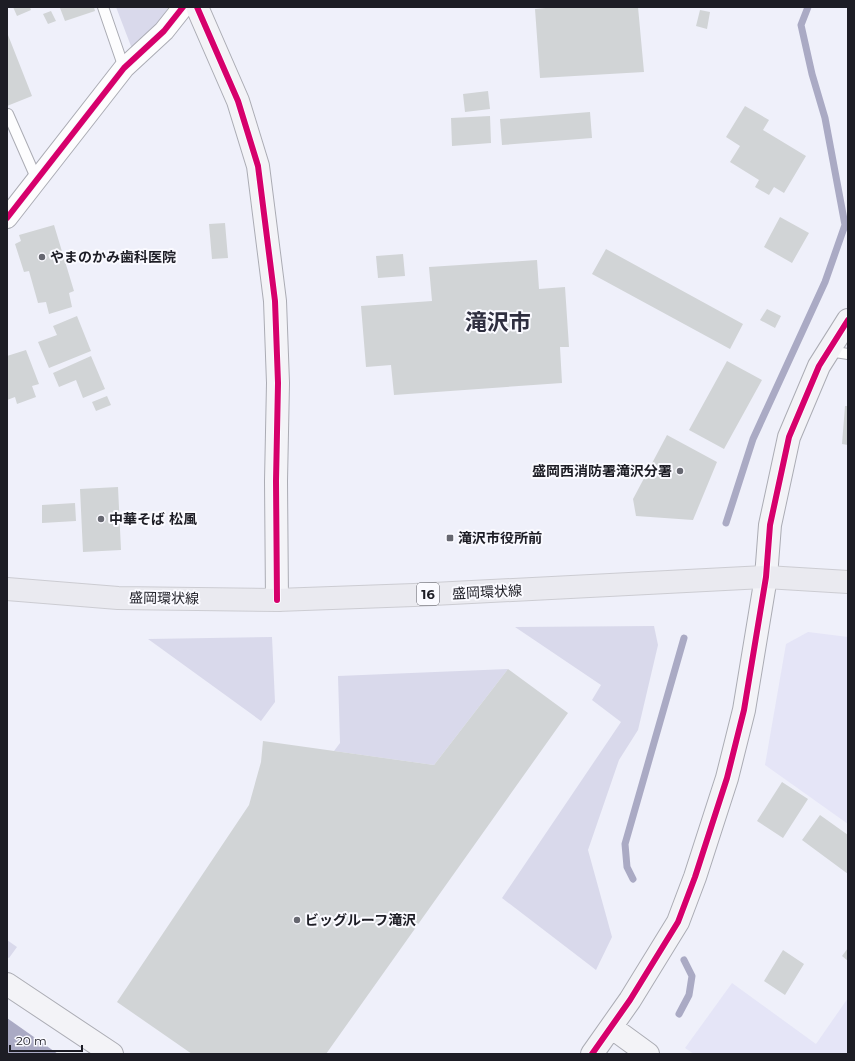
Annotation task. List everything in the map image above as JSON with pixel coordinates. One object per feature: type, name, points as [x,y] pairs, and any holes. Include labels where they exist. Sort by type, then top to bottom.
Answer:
[{"type":"main road","name":"盛岡環状線","points":[[7,589],[118,598],[277,600],[414,595],[766,577],[848,582]]},
{"type":"street","points":[[7,218],[124,68],[164,31],[183,7]]},
{"type":"street","points":[[197,7],[238,102],[258,166],[275,302],[278,383],[276,481],[277,600]]},
{"type":"street","points":[[592,1054],[630,1000],[678,922],[695,877],[727,778],[744,710],[766,577],[770,525],[789,437],[819,366],[838,352],[848,320]]},
{"type":"street","points":[[7,984],[112,1054]]},
{"type":"street","points":[[611,1027],[648,1054]]},
{"type":"lane","points":[[104,7],[124,68]]},
{"type":"lane","points":[[8,114],[36,180]]},
{"type":"shaded area","points":[[116,7],[169,7],[134,54]]},
{"type":"shaded area","points":[[654,626],[658,645],[638,730],[619,760],[588,850],[612,937],[596,970],[502,898],[621,722],[592,700],[601,685],[515,627]]},
{"type":"shaded area","points":[[808,632],[848,637],[848,824],[765,765],[786,644]]},
{"type":"shaded area","points":[[272,637],[275,702],[261,721],[148,639]]},
{"type":"shaded area","points":[[508,669],[434,765],[334,751],[340,743],[338,676]]},
{"type":"shaded area","points":[[7,940],[17,947],[9,958],[7,957]]},
{"type":"shaded area","points":[[732,983],[816,1044],[848,998],[848,1054],[694,1054],[685,1048]]},
{"type":"shaded area","points":[[7,1018],[58,1054],[7,1054]]},
{"type":"building","points":[[13,7],[30,7],[31,10],[17,16]]},
{"type":"building","points":[[94,7],[95,11],[65,21],[60,8]]},
{"type":"building","points":[[556,7],[638,7],[644,72],[540,78],[535,9]]},
{"type":"building","points":[[700,10],[710,12],[707,29],[696,26]]},
{"type":"building","points":[[51,11],[56,21],[48,24],[43,14]]},
{"type":"building","points":[[8,35],[32,96],[7,106],[7,36]]},
{"type":"building","points":[[488,91],[490,109],[465,112],[463,94]]},
{"type":"building","points":[[745,106],[769,120],[763,130],[806,156],[784,193],[774,187],[769,195],[755,187],[759,180],[730,162],[740,146],[726,137]]},
{"type":"building","points":[[590,112],[592,138],[502,145],[500,119]]},
{"type":"building","points":[[490,116],[491,143],[452,146],[451,118]]},
{"type":"building","points":[[780,217],[809,233],[792,263],[764,247]]},
{"type":"building","points":[[225,223],[228,258],[212,259],[209,224]]},
{"type":"building","name":"やまのかみ歯科医院","points":[[54,225],[74,291],[69,293],[72,307],[49,314],[46,302],[38,303],[29,271],[24,272],[15,244],[21,241],[19,235]]},
{"type":"building","points":[[606,249],[743,324],[730,349],[592,274]]},
{"type":"building","points":[[403,254],[405,276],[378,278],[376,256]]},
{"type":"building","points":[[537,260],[539,289],[565,287],[569,347],[560,347],[562,383],[394,395],[391,365],[366,367],[361,306],[432,301],[429,267]]},
{"type":"building","points":[[767,309],[781,316],[775,328],[760,320]]},
{"type":"building","points":[[77,316],[91,351],[49,368],[38,342],[57,335],[53,326]]},
{"type":"building","points":[[26,350],[39,384],[32,386],[36,397],[17,404],[15,397],[7,400],[7,356]]},
{"type":"building","points":[[91,356],[105,389],[83,398],[76,380],[59,387],[53,373]]},
{"type":"building","points":[[727,361],[762,380],[724,449],[689,430]]},
{"type":"building","points":[[107,396],[111,405],[96,411],[92,402]]},
{"type":"building","points":[[845,406],[848,406],[848,445],[842,444]]},
{"type":"building","name":"盛岡西消防署滝沢分署","points":[[667,435],[717,462],[693,520],[636,516],[633,499]]},
{"type":"building","name":"中華そば 松風","points":[[118,487],[121,550],[83,552],[80,489]]},
{"type":"building","points":[[75,503],[76,521],[42,523],[42,505]]},
{"type":"building","name":"ビッグルーフ滝沢","points":[[508,669],[568,713],[326,1054],[192,1054],[117,1002],[249,805],[261,762],[263,741],[434,765]]},
{"type":"building","points":[[782,782],[808,799],[783,838],[757,821]]},
{"type":"building","points":[[820,815],[848,835],[848,874],[802,840]]},
{"type":"building","points":[[848,948],[848,961],[842,956]]},
{"type":"building","points":[[783,950],[804,964],[785,995],[764,981]]},
{"type":"waterway","points":[[726,523],[753,439],[825,282],[845,225],[825,118],[812,74],[801,25],[808,7]]},
{"type":"waterway","points":[[633,879],[627,867],[625,844],[684,638]]},
{"type":"waterway","points":[[679,1014],[689,995],[692,976],[684,960]]},
{"type":"cycle path","points":[[7,218],[124,68],[164,31],[183,7]]},
{"type":"cycle path","points":[[197,7],[238,101],[258,166],[275,301],[278,383],[276,481],[277,600]]},
{"type":"cycle path","points":[[592,1054],[630,1000],[678,922],[695,877],[727,778],[744,710],[766,577],[770,525],[789,437],[819,366],[848,320]]},
{"type":"place","name":"やまのかみ歯科医院","points":[[42,257]]},
{"type":"place","name":"盛岡西消防署滝沢分署","points":[[680,471]]},
{"type":"place","name":"中華そば 松風","points":[[101,519]]},
{"type":"place","name":"滝沢市役所前","points":[[450,538]]},
{"type":"place","name":"ビッグルーフ滝沢","points":[[297,920]]},
{"type":"district","name":"滝沢市","points":[[498,322]]}]
